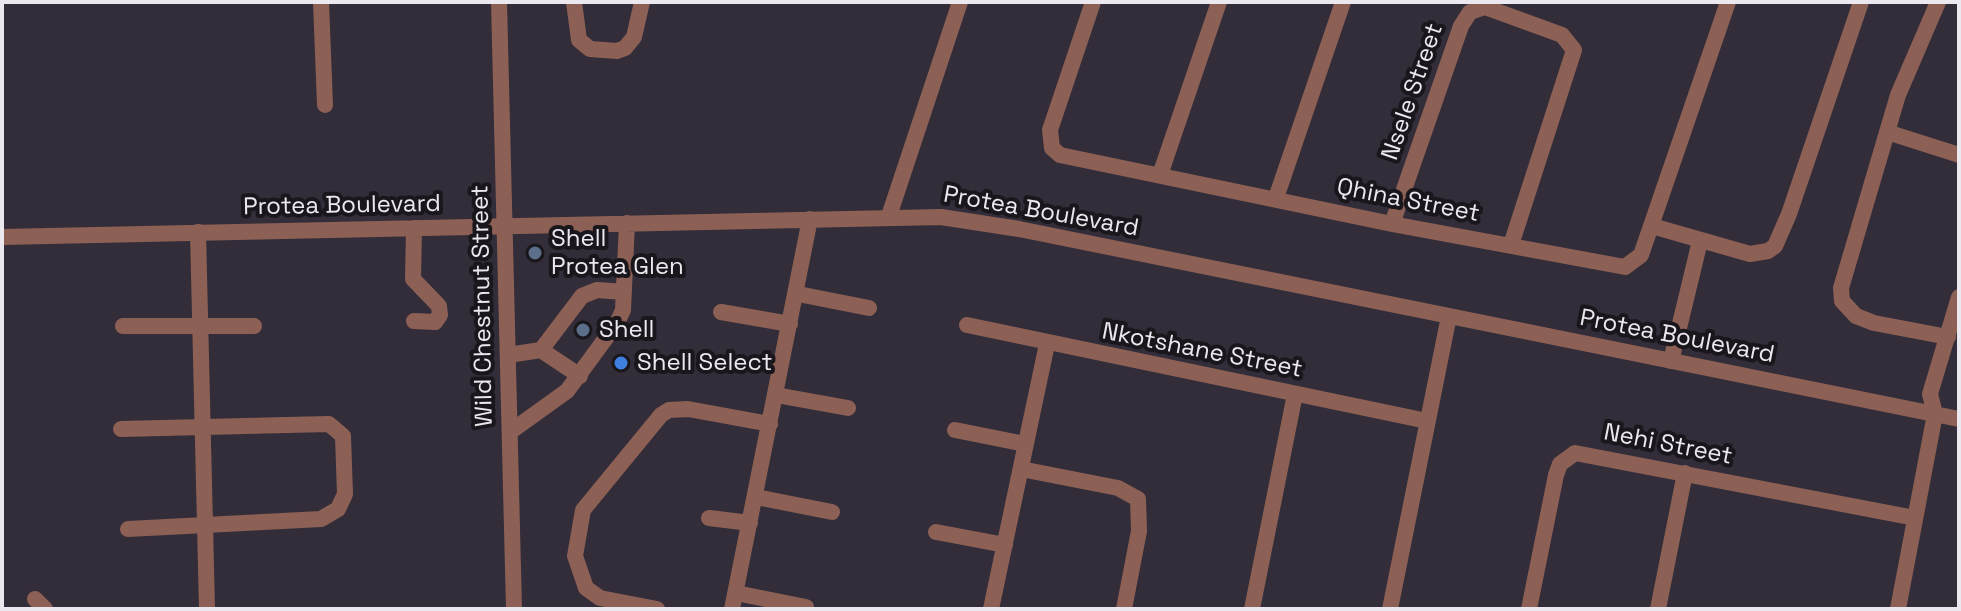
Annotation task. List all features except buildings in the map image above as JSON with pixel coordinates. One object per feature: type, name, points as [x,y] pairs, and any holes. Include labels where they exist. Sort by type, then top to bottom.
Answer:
[{"type":"street","points":[[321,2],[325,105]]},
{"type":"street","name":"Wild Chestnut Street","points":[[499,2],[514,609]]},
{"type":"street","points":[[574,2],[579,40],[590,49],[617,51],[625,48],[634,37],[642,2]]},
{"type":"street","points":[[889,216],[960,2]]},
{"type":"street","name":"Qhina Street","points":[[1093,2],[1050,130],[1052,148],[1071,159],[1625,267],[1641,255],[1728,2]]},
{"type":"street","points":[[1160,175],[1219,2]]},
{"type":"street","points":[[1276,198],[1343,2]]},
{"type":"street","points":[[1652,226],[1750,254],[1768,251],[1775,246],[1789,214],[1861,2]]},
{"type":"street","points":[[1938,2],[1912,60],[1887,132],[1847,263],[1842,301],[1856,316],[1874,323],[1948,337]]},
{"type":"street","name":"Nsele Street","points":[[1392,224],[1461,26],[1475,9],[1485,7],[1562,35],[1574,50],[1511,245]]},
{"type":"street","points":[[1887,132],[1959,155]]},
{"type":"street","name":"Protea Boulevard","points":[[2,237],[889,216],[977,221],[1959,419]]},
{"type":"street","points":[[806,607],[734,601],[798,294],[810,219]]},
{"type":"street","points":[[510,432],[567,391],[617,323],[624,292],[627,223]]},
{"type":"street","points":[[414,228],[413,279],[439,306],[440,315],[435,322],[414,321]]},
{"type":"street","points":[[198,232],[207,609]]},
{"type":"street","points":[[1671,361],[1700,241]]},
{"type":"street","points":[[541,350],[582,296],[597,290],[624,292]]},
{"type":"street","points":[[798,294],[869,308]]},
{"type":"street","points":[[1898,609],[1935,414],[1930,394],[1959,297]]},
{"type":"street","points":[[721,312],[790,324]]},
{"type":"street","points":[[1390,609],[1449,316]]},
{"type":"street","name":"Nkotshane Street","points":[[967,325],[1427,421]]},
{"type":"street","points":[[123,326],[254,326]]},
{"type":"street","points":[[991,609],[1047,344]]},
{"type":"street","points":[[508,355],[541,350],[580,376]]},
{"type":"street","points":[[1252,609],[1295,394]]},
{"type":"street","points":[[776,395],[848,408]]},
{"type":"street","points":[[657,609],[600,598],[586,588],[575,556],[575,541],[583,510],[669,410],[688,409],[770,424]]},
{"type":"street","points":[[121,429],[329,424],[343,436],[345,494],[331,515],[311,521],[128,529]]},
{"type":"street","points":[[955,430],[1025,444]]},
{"type":"street","name":"Nehi Street","points":[[1529,609],[1556,475],[1567,456],[1584,453],[1915,518]]},
{"type":"street","points":[[1021,469],[1118,488],[1138,499],[1139,531],[1124,609]]},
{"type":"street","points":[[1658,609],[1685,473]]},
{"type":"street","points":[[756,497],[832,512]]},
{"type":"street","points":[[709,518],[750,523]]},
{"type":"street","points":[[936,532],[1005,545]]},
{"type":"place","name":"Shell Protea Glen","points":[[535,253]]},
{"type":"place","name":"Shell","points":[[583,330]]},
{"type":"place","name":"Shell Select","points":[[621,363]]}]
